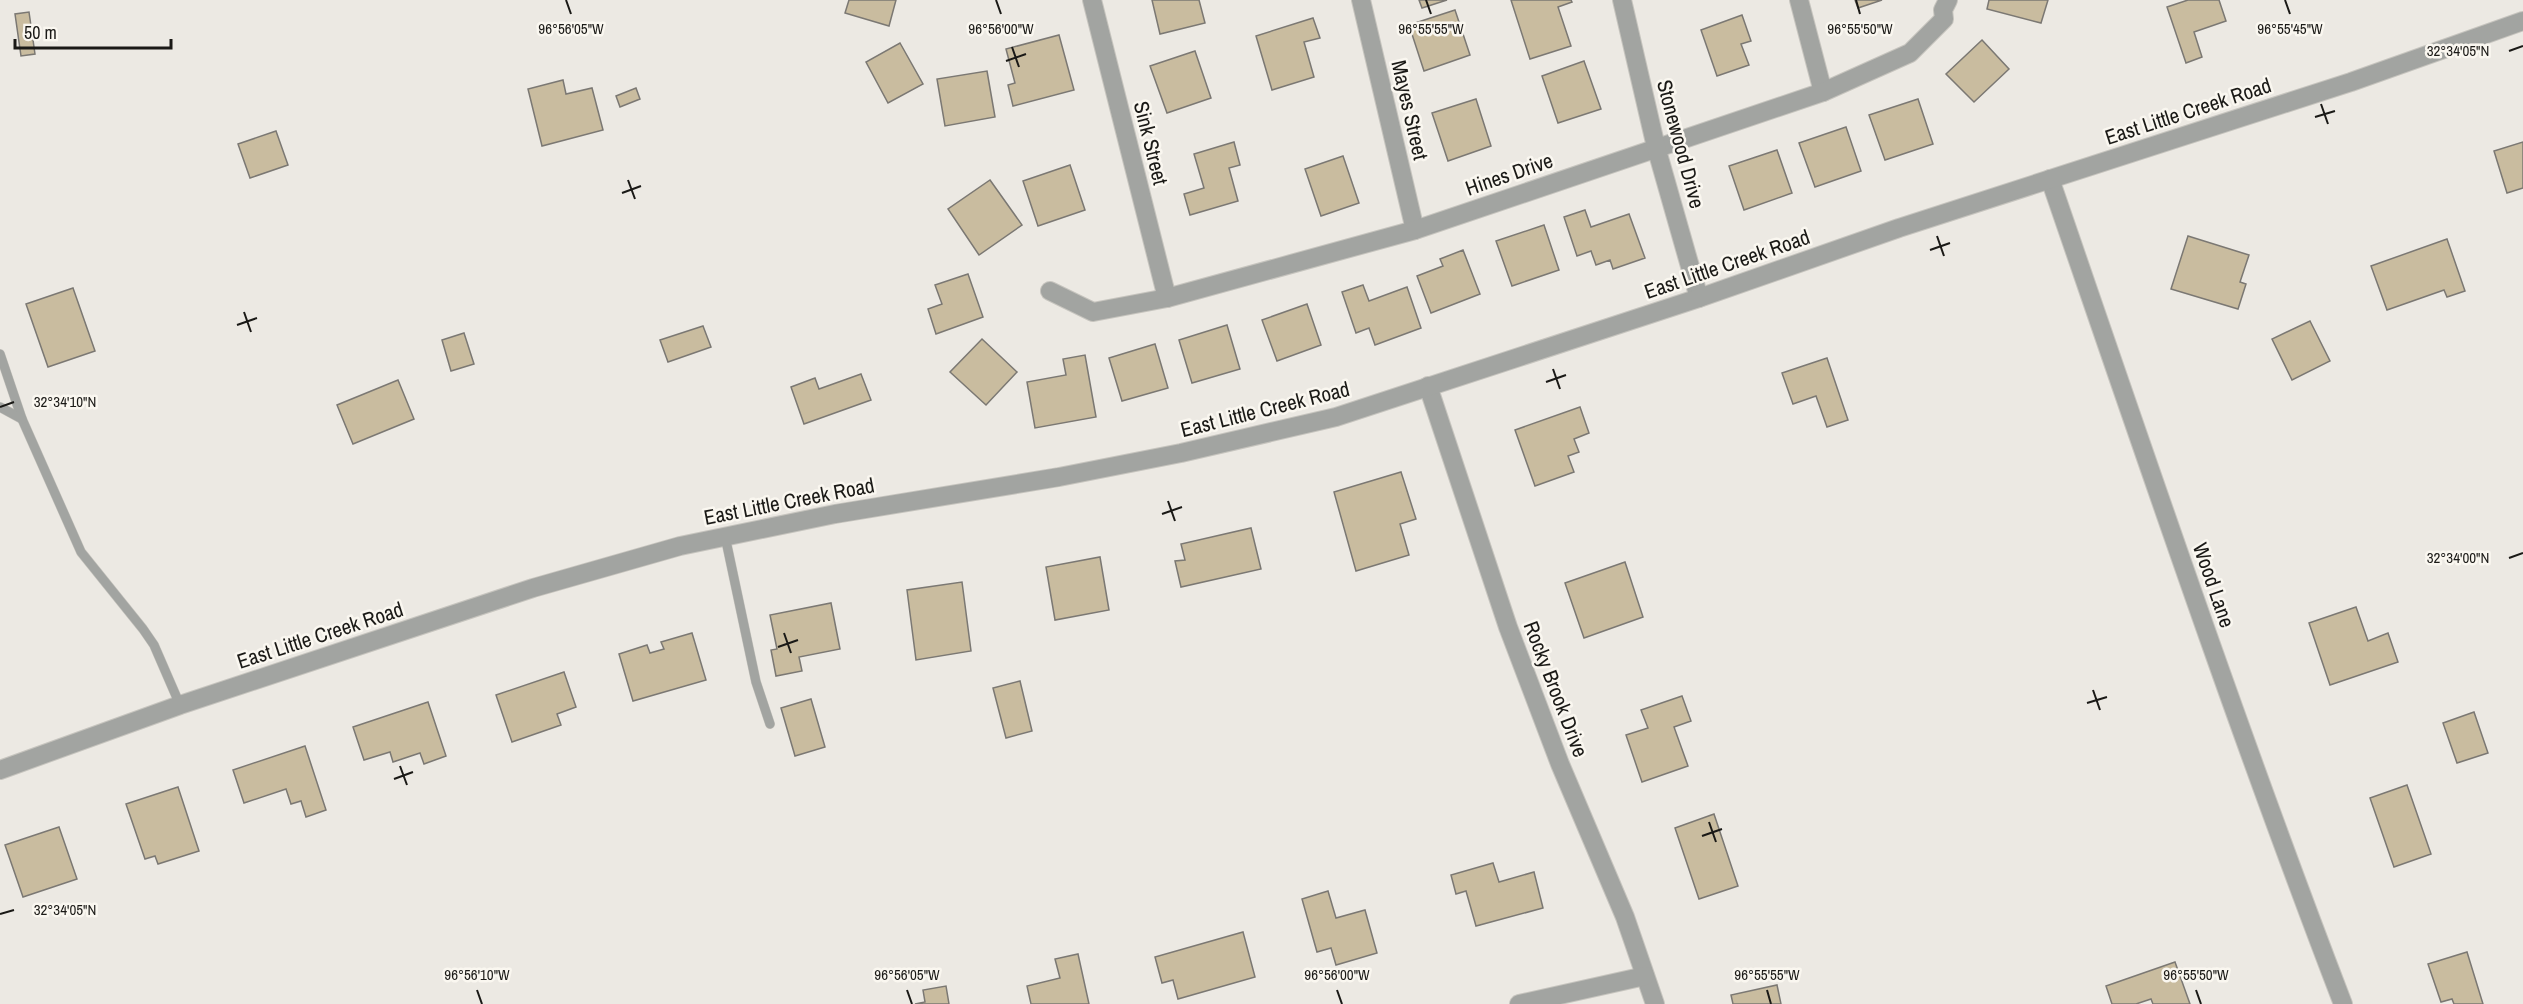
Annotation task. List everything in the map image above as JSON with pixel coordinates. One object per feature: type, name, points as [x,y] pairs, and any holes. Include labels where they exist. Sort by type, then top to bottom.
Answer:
[{"type":"street","name":"Sink Street","points":[[1092,0],[1167,298]]},
{"type":"street","name":"Mayes Street","points":[[1361,0],[1415,230]]},
{"type":"street","name":"Stonewood Drive","points":[[1622,0],[1656,147],[1699,298]]},
{"type":"street","points":[[1799,0],[1823,92]]},
{"type":"street","name":"Hines Drive","points":[[1050,291],[1093,312],[1167,298],[1415,230],[1823,92],[1910,53],[1944,19],[1943,10],[1948,0]]},
{"type":"street","name":"East Little Creek Road","points":[[0,770],[180,705],[533,588],[675,547],[835,514],[1059,477],[1181,453],[1336,417],[1699,298],[1899,228],[2351,82],[2523,21]]},
{"type":"street","name":"Wood Lane","points":[[2050,179],[2206,632],[2282,845],[2343,1004]]},
{"type":"street","name":"Rocky Brook Drive","points":[[1428,386],[1508,627],[1560,764],[1625,917],[1655,1004]]},
{"type":"street","points":[[1519,1004],[1646,975]]},
{"type":"lane","points":[[0,354],[22,419],[81,552],[143,628],[180,705]]},
{"type":"lane","points":[[0,407],[22,419]]},
{"type":"lane","points":[[725,536],[756,682],[770,724]]},
{"type":"building","points":[[849,0],[896,0],[889,26],[845,13]]},
{"type":"building","points":[[1152,0],[1199,0],[1205,23],[1160,34]]},
{"type":"building","points":[[1419,0],[1447,0],[1422,8]]},
{"type":"building","points":[[1511,0],[1571,0],[1572,2],[1558,7],[1571,46],[1530,59]]},
{"type":"building","points":[[1855,0],[1882,0],[1858,8]]},
{"type":"building","points":[[1989,0],[2048,0],[2041,23],[1987,9]]},
{"type":"building","points":[[2188,0],[2219,0],[2226,21],[2194,32],[2202,57],[2186,63],[2167,7]]},
{"type":"building","points":[[1455,10],[1470,55],[1424,71],[1409,25]]},
{"type":"building","points":[[29,12],[35,54],[21,56],[15,14]]},
{"type":"building","points":[[1742,15],[1751,41],[1741,44],[1749,65],[1717,76],[1701,30]]},
{"type":"building","points":[[1313,18],[1320,38],[1304,42],[1314,77],[1272,90],[1256,36]]},
{"type":"building","points":[[1059,35],[1074,90],[1013,106],[1008,85],[1015,83],[1006,49]]},
{"type":"building","points":[[1982,40],[2009,69],[1974,102],[1946,74]]},
{"type":"building","points":[[900,43],[923,84],[888,103],[866,62]]},
{"type":"building","points":[[1195,51],[1211,98],[1167,113],[1150,66]]},
{"type":"building","points":[[1584,61],[1601,109],[1558,123],[1542,76]]},
{"type":"building","points":[[987,71],[995,117],[945,126],[937,79]]},
{"type":"building","points":[[563,80],[566,94],[592,88],[603,130],[542,146],[528,89]]},
{"type":"building","points":[[636,88],[640,99],[620,107],[616,96]]},
{"type":"building","points":[[1476,99],[1491,146],[1448,161],[1432,113]]},
{"type":"building","points":[[1918,99],[1933,144],[1885,160],[1869,115]]},
{"type":"building","points":[[1846,127],[1861,171],[1815,187],[1799,143]]},
{"type":"building","points":[[276,131],[288,165],[250,178],[238,144]]},
{"type":"building","points":[[1234,142],[1240,165],[1229,168],[1238,201],[1190,215],[1184,194],[1204,188],[1194,154]]},
{"type":"building","points":[[2523,142],[2523,188],[2507,193],[2494,151]]},
{"type":"building","points":[[1777,150],[1792,193],[1744,210],[1729,166]]},
{"type":"building","points":[[1343,156],[1359,203],[1321,216],[1305,169]]},
{"type":"building","points":[[1070,165],[1085,210],[1038,226],[1023,181]]},
{"type":"building","points":[[990,180],[1022,225],[979,255],[948,209]]},
{"type":"building","points":[[1585,210],[1591,227],[1629,214],[1645,258],[1613,269],[1610,260],[1596,265],[1591,251],[1577,256],[1564,217]]},
{"type":"building","points":[[1544,225],[1559,270],[1512,286],[1496,241]]},
{"type":"building","points":[[2188,236],[2249,255],[2240,282],[2246,284],[2238,309],[2171,289]]},
{"type":"building","points":[[2447,239],[2465,291],[2447,297],[2444,290],[2387,310],[2371,266]]},
{"type":"building","points":[[1463,250],[1480,294],[1431,313],[1417,276],[1443,266],[1440,259]]},
{"type":"building","points":[[968,274],[983,317],[936,334],[928,309],[942,304],[935,285]]},
{"type":"building","points":[[1363,285],[1369,301],[1407,287],[1421,328],[1375,345],[1369,328],[1356,333],[1342,292]]},
{"type":"building","points":[[73,288],[95,351],[48,367],[26,304]]},
{"type":"building","points":[[1307,304],[1321,345],[1277,361],[1262,320]]},
{"type":"building","points":[[2310,321],[2330,361],[2292,380],[2272,339]]},
{"type":"building","points":[[1227,325],[1240,369],[1192,383],[1179,340]]},
{"type":"building","points":[[703,326],[711,347],[668,362],[660,340]]},
{"type":"building","points":[[464,333],[474,364],[451,371],[442,340]]},
{"type":"building","points":[[982,339],[1017,372],[986,405],[950,372]]},
{"type":"building","points":[[1155,344],[1168,388],[1122,401],[1109,358]]},
{"type":"building","points":[[1085,355],[1096,417],[1035,428],[1027,382],[1066,375],[1063,359]]},
{"type":"building","points":[[1827,358],[1848,420],[1827,427],[1816,396],[1793,404],[1782,373]]},
{"type":"building","points":[[861,374],[871,400],[804,424],[791,387],[815,378],[819,389]]},
{"type":"building","points":[[398,380],[414,419],[353,444],[337,405]]},
{"type":"building","points":[[1580,407],[1589,433],[1574,439],[1579,452],[1568,456],[1574,472],[1535,486],[1515,430]]},
{"type":"building","points":[[1401,472],[1416,519],[1400,524],[1409,555],[1356,571],[1334,492]]},
{"type":"building","points":[[1251,528],[1261,569],[1181,587],[1175,561],[1185,560],[1181,544]]},
{"type":"building","points":[[1100,557],[1109,610],[1055,620],[1046,567]]},
{"type":"building","points":[[1625,562],[1643,617],[1584,638],[1565,583]]},
{"type":"building","points":[[962,582],[971,651],[916,660],[907,590]]},
{"type":"building","points":[[831,603],[840,649],[799,657],[802,671],[776,676],[771,650],[777,649],[770,615]]},
{"type":"building","points":[[2356,607],[2368,641],[2388,633],[2398,662],[2330,685],[2309,623]]},
{"type":"building","points":[[692,633],[706,680],[633,701],[619,654],[647,645],[650,653],[664,649],[661,642]]},
{"type":"building","points":[[564,672],[576,707],[557,714],[561,725],[512,742],[496,695]]},
{"type":"building","points":[[1020,681],[1032,731],[1006,738],[993,688]]},
{"type":"building","points":[[1682,696],[1691,721],[1674,727],[1688,766],[1642,782],[1626,735],[1648,728],[1641,710]]},
{"type":"building","points":[[811,699],[825,747],[795,756],[781,708]]},
{"type":"building","points":[[428,702],[446,756],[424,764],[420,753],[393,762],[390,752],[364,760],[353,727]]},
{"type":"building","points":[[2474,712],[2488,753],[2457,763],[2443,723]]},
{"type":"building","points":[[305,746],[326,810],[306,817],[301,801],[291,804],[286,789],[244,803],[233,770]]},
{"type":"building","points":[[2407,785],[2431,854],[2394,867],[2370,798]]},
{"type":"building","points":[[178,787],[199,851],[158,864],[155,856],[145,859],[126,804]]},
{"type":"building","points":[[1714,814],[1738,886],[1699,899],[1675,828]]},
{"type":"building","points":[[59,827],[77,879],[23,897],[5,845]]},
{"type":"building","points":[[1493,863],[1499,882],[1534,872],[1543,908],[1476,926],[1466,891],[1456,894],[1451,875]]},
{"type":"building","points":[[1328,891],[1336,918],[1365,910],[1377,953],[1336,965],[1331,948],[1317,952],[1302,899]]},
{"type":"building","points":[[1243,932],[1255,977],[1178,999],[1173,980],[1162,983],[1155,957]]},
{"type":"building","points":[[2467,952],[2483,1004],[2454,1004],[2452,999],[2441,1002],[2428,964]]},
{"type":"building","points":[[1078,954],[1089,1004],[1031,1004],[1027,986],[1060,978],[1055,959]]},
{"type":"building","points":[[2175,962],[2190,1004],[2153,1004],[2151,999],[2136,1004],[2112,1004],[2106,986]]},
{"type":"building","points":[[1777,985],[1781,1004],[1733,1004],[1731,995]]},
{"type":"building","points":[[946,986],[949,1004],[915,1004],[925,1002],[923,990]]}]
